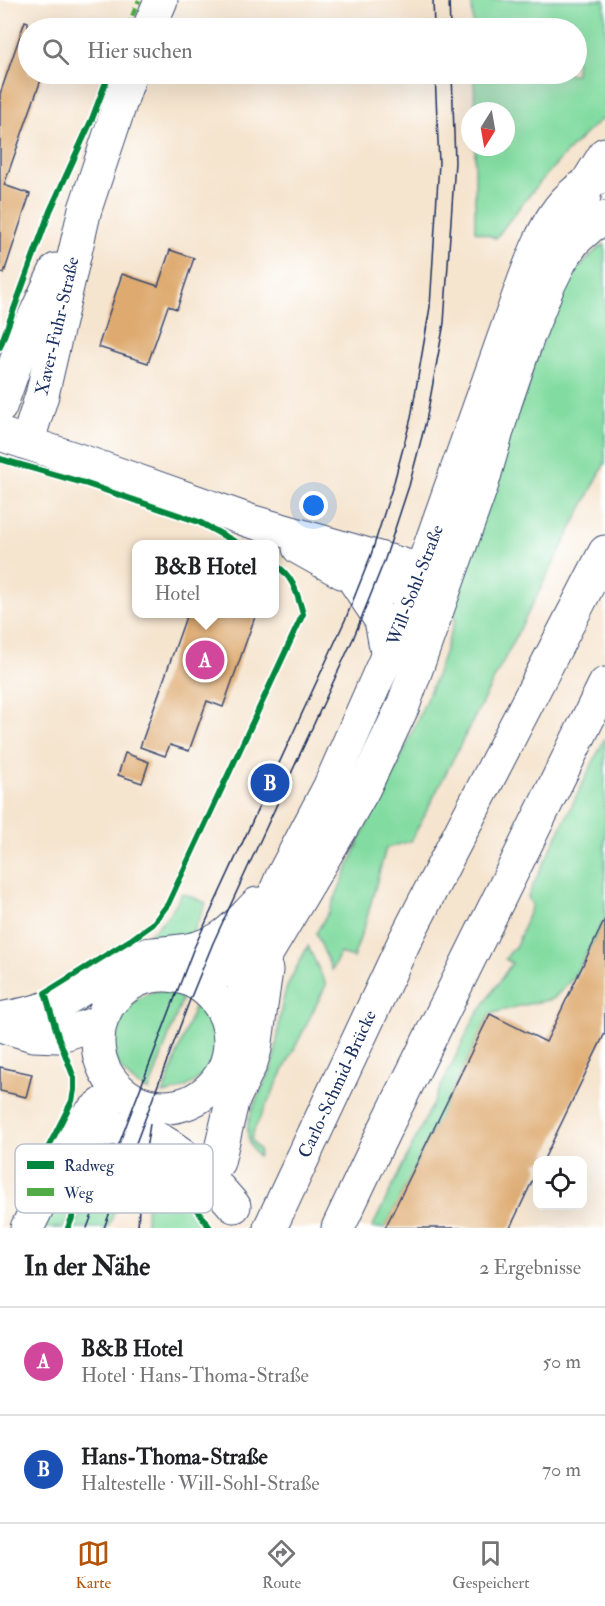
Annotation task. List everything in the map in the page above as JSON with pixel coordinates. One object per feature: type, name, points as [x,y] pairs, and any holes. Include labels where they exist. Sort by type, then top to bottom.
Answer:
[{"type":"main road","points":[[153,18],[161,0]]},
{"type":"main road","name":"Xaver-Fuhr-Straße","points":[[13,438],[42,395],[85,208],[127,84]]},
{"type":"main road","points":[[574,241],[605,154]]},
{"type":"main road","name":"Will-Sohl-Straße","points":[[197,982],[215,976],[238,959],[262,924],[281,879],[329,788],[388,658],[543,232],[559,207],[575,191],[596,179]]},
{"type":"main road","name":"Xaver-Fuhr-Straße","points":[[0,407],[23,342],[85,208]]},
{"type":"main road","name":"Will-Sohl-Straße","points":[[229,1025],[243,993],[329,851],[364,788],[403,706],[482,484],[505,403],[528,336],[552,277],[574,241],[591,226],[605,218]]},
{"type":"main road","points":[[13,438],[445,592]]},
{"type":"main road","points":[[250,521],[342,572],[417,582]]},
{"type":"main road","name":"Carlo-Schmid-Brücke","points":[[270,1228],[405,940],[605,552]]},
{"type":"main road","points":[[351,575],[381,620],[388,658]]},
{"type":"main road","points":[[338,1228],[605,684]]},
{"type":"main road","points":[[0,1019],[49,1008],[124,962],[143,955],[193,950],[213,943],[225,937],[281,879]]},
{"type":"main road","points":[[228,1196],[232,1102],[251,1063],[255,1049],[269,948]]},
{"type":"main road","points":[[153,975],[183,976],[197,982],[221,1005],[229,1025],[231,1049],[224,1071],[210,1090],[201,1097],[183,1104],[164,1107],[150,1106],[122,1093],[111,1082],[99,1053],[100,1022],[106,1008],[126,986],[153,975]]},
{"type":"main road","points":[[0,1025],[33,1035],[58,1036],[100,1022]]},
{"type":"main road","points":[[69,1144],[73,1134],[87,1116],[105,1101],[122,1093]]},
{"type":"main road","points":[[201,1097],[202,1113],[212,1144]]},
{"type":"main road","points":[[164,1107],[195,1144]]},
{"type":"main road","points":[[78,1144],[96,1133],[113,1128],[148,1133],[166,1144]]},
{"type":"main road","points":[[213,1148],[228,1196]]},
{"type":"main road","points":[[213,1173],[228,1196]]},
{"type":"main road","points":[[213,1182],[228,1196]]},
{"type":"main road","points":[[27,1228],[35,1213]]},
{"type":"green space","points":[[472,0],[605,0],[605,116],[547,174],[496,238],[475,231],[475,156],[515,156],[515,102],[475,102],[474,84],[587,84],[587,18],[473,18]]},
{"type":"green space","points":[[605,245],[605,463],[411,841],[386,848],[366,921],[353,958],[340,953],[332,970],[316,933],[329,912],[367,824],[390,783],[435,679],[456,618],[447,614],[548,325],[570,277],[600,246]]},
{"type":"green space","points":[[605,738],[605,919],[574,977],[553,999],[490,1014],[385,1228],[372,1228],[474,1019],[512,963],[505,959],[517,944],[532,905],[528,897],[532,887]]},
{"type":"green space","points":[[182,893],[206,903],[190,939],[130,948],[160,924]]},
{"type":"green space","points":[[308,946],[326,985],[254,1130],[251,1139],[260,1152],[258,1157],[251,1145],[248,1133],[249,1122],[252,1110],[273,1064],[287,987]]},
{"type":"green space","points":[[156,991],[184,994],[149,1091],[132,1081],[121,1068],[114,1053],[113,1038],[116,1024],[125,1010],[138,999]]},
{"type":"green space","points":[[196,1002],[207,1017],[213,1032],[212,1060],[195,1082],[163,1094]]},
{"type":"green space","points":[[52,1213],[70,1213],[63,1228],[44,1228]]},
{"type":"green space","points":[[80,1213],[114,1213],[108,1228],[74,1228]]},
{"type":"green space","points":[[146,1213],[196,1213],[204,1228],[146,1228]]},
{"type":"building","points":[[18,41],[18,84],[39,84],[4,185],[30,194],[4,273],[0,272],[0,94]]},
{"type":"building","points":[[170,250],[194,258],[177,309],[168,306],[148,363],[98,347],[122,274],[158,286]]},
{"type":"building","points":[[186,618],[255,618],[223,707],[207,701],[189,751],[170,745],[165,756],[140,747]]},
{"type":"building","points":[[125,753],[149,762],[142,783],[118,775]]},
{"type":"building","points":[[605,919],[605,1033],[545,1156],[533,1156],[533,1179],[510,1228],[385,1228],[490,1014],[546,1042]]},
{"type":"building","points":[[0,1067],[32,1074],[26,1097],[0,1091]]},
{"type":"tram line","points":[[433,0],[434,18]]},
{"type":"tram line","points":[[449,0],[450,18]]},
{"type":"tram line","points":[[119,1144],[193,950],[346,618],[371,555],[394,482],[411,418],[430,307],[439,163],[435,84]]},
{"type":"tram line","points":[[136,1144],[213,943],[353,639],[385,559],[409,486],[426,421],[444,323],[455,162],[452,84]]},
{"type":"tram line","points":[[147,1144],[150,1124]]},
{"type":"tram line","points":[[87,1228],[93,1213]]},
{"type":"tram line","points":[[104,1228],[110,1213]]},
{"type":"tram line","points":[[138,1228],[139,1213]]},
{"type":"marked path","points":[[131,18],[139,0]]},
{"type":"cycle path","points":[[0,347],[50,211],[92,119],[105,84]]},
{"type":"cycle path","points":[[0,459],[84,483],[199,522],[232,540]]},
{"type":"cycle path","points":[[50,1144],[72,1101],[74,1078],[45,993],[153,924],[168,904],[303,614],[290,580],[279,568]]},
{"type":"cycle path","points":[[68,1228],[74,1213]]},
{"type":"cycle path","points":[[200,1213],[210,1228]]},
{"type":"place","name":"B&B Hotel","points":[[205,660]]},
{"type":"place","name":"Hans-Thoma-Straße","points":[[270,783]]}]
